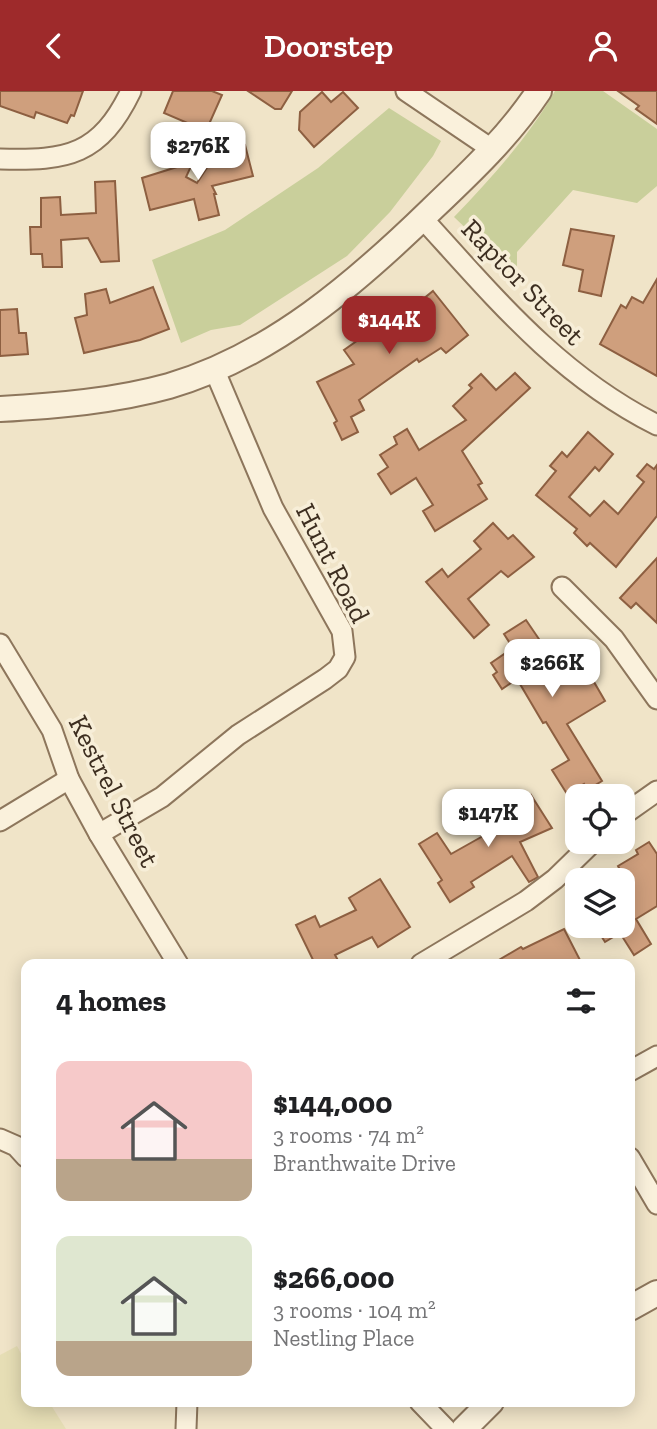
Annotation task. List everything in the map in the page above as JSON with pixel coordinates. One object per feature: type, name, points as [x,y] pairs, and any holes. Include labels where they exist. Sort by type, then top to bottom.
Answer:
[{"type":"street","points":[[0,159],[49,158],[74,152],[97,142],[112,126],[131,91]]},
{"type":"street","points":[[406,91],[493,150]]},
{"type":"street","points":[[0,409],[135,393],[167,386],[214,369],[270,339],[338,295],[380,261],[493,150],[514,127],[539,91]]},
{"type":"street","name":"Raptor Street","points":[[423,219],[533,339],[603,395],[657,425]]},
{"type":"street","name":"Hunt Road","points":[[99,834],[162,797],[237,735],[325,680],[338,669],[345,657],[342,631],[273,508],[214,369]]},
{"type":"street","points":[[562,587],[614,639],[657,699]]},
{"type":"street","name":"Kestrel Street","points":[[0,644],[52,730],[69,779],[99,834],[175,959]]},
{"type":"street","points":[[0,821],[69,779]]},
{"type":"street","points":[[635,807],[657,791]]},
{"type":"street","points":[[429,959],[526,901],[555,879],[581,854]]},
{"type":"street","points":[[635,1068],[657,1056]]},
{"type":"street","points":[[0,1139],[16,1146],[21,1152]]},
{"type":"street","points":[[635,1167],[657,1204]]},
{"type":"street","points":[[635,1305],[657,1293]]},
{"type":"street","points":[[186,1429],[187,1407]]},
{"type":"street","points":[[425,1407],[446,1429]]},
{"type":"street","points":[[464,1429],[486,1407]]},
{"type":"shaded area","points":[[17,1346],[21,1354],[21,1407],[52,1407],[66,1429],[0,1429],[0,1355]]},
{"type":"green space","points":[[555,91],[603,91],[657,129],[657,186],[637,203],[573,190],[517,252],[517,277],[454,217],[521,141]]},
{"type":"green space","points":[[389,108],[441,141],[433,156],[390,212],[347,256],[240,325],[211,330],[181,343],[152,260],[225,230],[318,168]]},
{"type":"building","points":[[0,91],[83,91],[74,116],[71,115],[67,123],[36,112],[34,118],[0,106]]},
{"type":"building","points":[[173,91],[212,91],[222,95],[206,131],[164,113]]},
{"type":"building","points":[[248,91],[292,91],[281,109],[275,109]]},
{"type":"building","points":[[618,91],[657,91],[657,124],[636,109],[639,106]]},
{"type":"building","points":[[322,92],[331,102],[343,92],[358,108],[314,147],[299,130],[300,112]]},
{"type":"building","points":[[245,145],[253,176],[212,186],[219,215],[199,220],[194,199],[150,210],[142,178],[193,162],[186,177],[197,183],[217,152]]},
{"type":"building","points":[[115,181],[119,261],[101,262],[88,238],[61,240],[62,267],[43,267],[42,254],[31,254],[30,227],[41,227],[41,198],[60,197],[61,215],[96,213],[95,182]]},
{"type":"building","points":[[571,229],[614,236],[601,296],[579,291],[583,270],[563,265]]},
{"type":"building","points":[[657,279],[657,376],[600,344],[621,305],[626,308],[632,297],[643,303]]},
{"type":"building","points":[[153,287],[169,329],[140,340],[84,353],[75,318],[87,315],[85,294],[106,289],[110,303]]},
{"type":"building","points":[[433,291],[468,335],[446,353],[441,348],[419,362],[417,359],[359,400],[364,410],[351,417],[358,432],[342,440],[334,423],[337,421],[317,382],[354,364],[344,350],[398,312],[401,317]]},
{"type":"building","points":[[17,309],[19,333],[26,333],[28,354],[0,356],[0,310]]},
{"type":"building","points":[[515,373],[530,388],[462,451],[482,483],[478,485],[487,499],[435,531],[423,511],[433,505],[416,478],[391,494],[378,474],[388,467],[380,455],[397,444],[394,437],[407,429],[419,450],[466,420],[453,406],[472,388],[469,385],[481,374],[496,390]]},
{"type":"building","points":[[588,432],[613,454],[599,471],[595,467],[569,497],[590,516],[604,501],[618,514],[644,482],[637,476],[647,464],[654,469],[657,465],[657,516],[616,567],[590,543],[587,546],[574,533],[577,529],[536,495],[556,471],[550,466],[562,452],[567,457]]},
{"type":"building","points":[[493,523],[508,539],[513,535],[534,557],[508,577],[501,571],[468,599],[489,625],[474,638],[426,582],[442,569],[448,577],[481,549],[474,541]]},
{"type":"building","points":[[657,558],[657,623],[636,603],[631,608],[620,598]]},
{"type":"building","points":[[526,620],[562,673],[577,664],[582,673],[587,670],[605,701],[567,724],[602,781],[597,784],[565,784],[565,791],[552,770],[569,760],[546,722],[543,723],[517,679],[502,689],[493,675],[497,672],[491,663],[513,648],[504,634]]},
{"type":"building","points":[[531,795],[552,828],[520,842],[538,877],[529,882],[512,856],[471,882],[474,887],[450,902],[438,883],[442,880],[419,844],[437,833],[451,854],[499,827],[494,819]]},
{"type":"building","points":[[649,842],[657,854],[657,906],[636,919],[651,944],[634,955],[623,938],[635,938],[635,868],[618,866],[638,854],[636,850]]},
{"type":"building","points":[[380,879],[410,927],[378,947],[372,937],[335,955],[337,959],[313,959],[296,925],[315,916],[320,927],[356,910],[349,898]]},
{"type":"building","points":[[564,929],[565,938],[569,938],[579,959],[501,959],[521,947],[523,949]]}]
